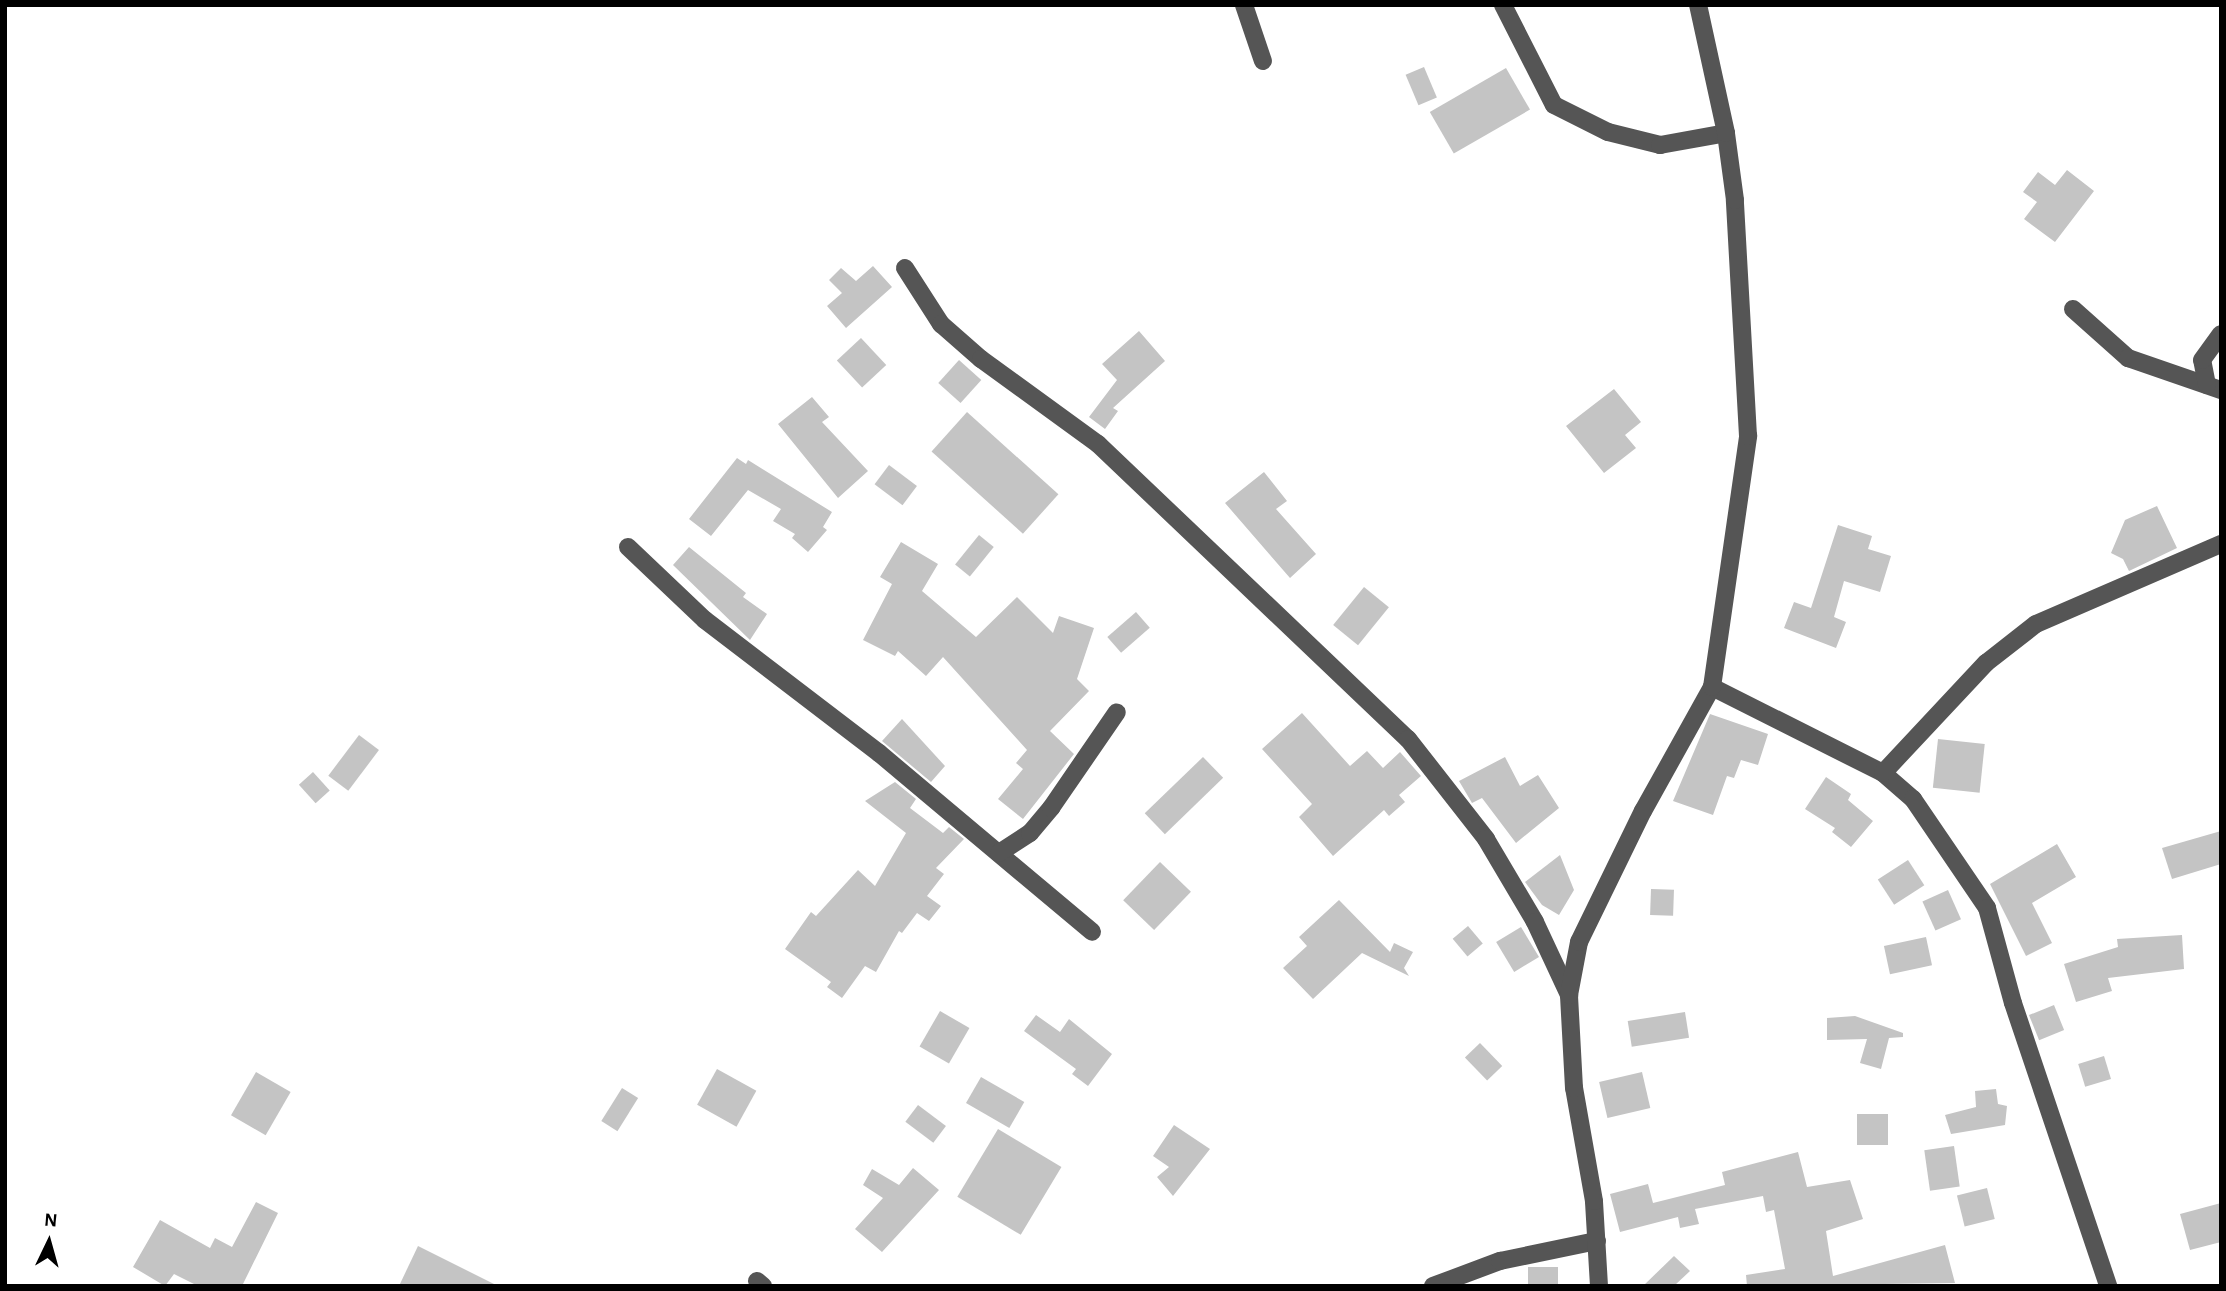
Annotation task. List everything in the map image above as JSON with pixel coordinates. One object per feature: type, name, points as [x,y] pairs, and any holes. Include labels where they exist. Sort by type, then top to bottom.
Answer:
[{"type":"street","points":[[1244,5],[1263,61]]},
{"type":"street","points":[[1503,5],[1554,106],[1608,132],[1660,145],[1726,133]]},
{"type":"street","points":[[1599,1286],[1594,1201],[1574,1088],[1569,995],[1579,942],[1643,811],[1712,687],[1748,436],[1735,200],[1726,133],[1698,5]]},
{"type":"street","points":[[905,268],[941,324],[981,359],[1098,444],[1408,739],[1486,839],[1535,922],[1569,995]]},
{"type":"street","points":[[2073,309],[2128,358],[2214,387]]},
{"type":"street","points":[[2214,387],[2202,360],[2221,334]]},
{"type":"street","points":[[1883,773],[1986,663],[2036,624],[2221,544]]},
{"type":"street","points":[[628,547],[705,620],[879,753],[1092,932]]},
{"type":"street","points":[[1712,687],[1883,773],[1913,799],[1987,908],[2013,1003],[2108,1286]]},
{"type":"street","points":[[999,853],[1030,833],[1051,808],[1117,712]]},
{"type":"street","points":[[1433,1286],[1500,1261],[1597,1241]]},
{"type":"building","points":[[1424,67],[1437,97],[1418,105],[1406,75]]},
{"type":"building","points":[[1506,68],[1530,110],[1454,154],[1430,112]]},
{"type":"building","points":[[2067,170],[2094,191],[2055,242],[2024,219],[2037,202],[2023,192],[2038,172],[2055,185]]},
{"type":"building","points":[[873,266],[892,287],[846,328],[827,306],[842,293],[829,280],[841,268],[856,281]]},
{"type":"building","points":[[1139,331],[1165,361],[1113,408],[1118,411],[1105,429],[1089,417],[1117,380],[1102,364]]},
{"type":"building","points":[[861,338],[886,365],[862,388],[837,361]]},
{"type":"building","points":[[959,360],[981,380],[961,403],[938,383]]},
{"type":"building","points":[[1614,389],[1641,422],[1625,435],[1636,448],[1604,473],[1566,426]]},
{"type":"building","points":[[812,397],[829,417],[822,422],[868,471],[838,498],[778,424]]},
{"type":"building","points":[[967,412],[1058,494],[1023,534],[932,451]]},
{"type":"building","points":[[737,458],[746,464],[748,460],[832,512],[823,527],[827,530],[808,552],[792,538],[795,534],[773,521],[781,509],[748,490],[711,536],[689,519]]},
{"type":"building","points":[[889,465],[917,486],[903,505],[875,484]]},
{"type":"building","points":[[1264,472],[1287,501],[1276,509],[1316,554],[1290,578],[1225,503]]},
{"type":"building","points":[[2157,506],[2177,548],[2129,571],[2123,559],[2111,553],[2125,520]]},
{"type":"building","points":[[1838,525],[1872,536],[1868,549],[1891,556],[1880,592],[1844,581],[1834,617],[1846,622],[1836,648],[1784,628],[1794,602],[1811,608]]},
{"type":"building","points":[[979,535],[994,547],[970,576],[955,565]]},
{"type":"building","points":[[901,542],[938,564],[922,591],[976,637],[1017,597],[1053,633],[1059,616],[1094,628],[1077,679],[1089,691],[1050,731],[1074,754],[1023,819],[998,799],[1023,769],[1016,763],[1027,750],[943,657],[926,676],[898,651],[895,656],[863,640],[892,584],[880,577]]},
{"type":"building","points":[[689,547],[746,593],[743,597],[767,614],[750,640],[673,565]]},
{"type":"building","points":[[1364,587],[1389,607],[1358,645],[1333,625]]},
{"type":"building","points":[[1136,612],[1150,628],[1121,653],[1107,637]]},
{"type":"building","points":[[1302,713],[1350,766],[1367,751],[1383,768],[1400,752],[1421,776],[1399,795],[1405,802],[1389,816],[1384,810],[1333,856],[1299,817],[1312,804],[1262,749]]},
{"type":"building","points":[[1710,714],[1768,734],[1758,765],[1741,760],[1734,778],[1727,776],[1713,815],[1673,801]]},
{"type":"building","points":[[902,719],[945,766],[931,782],[882,741]]},
{"type":"building","points":[[359,735],[379,750],[348,791],[328,776]]},
{"type":"building","points":[[1938,739],[1985,744],[1980,793],[1933,788]]},
{"type":"building","points":[[1203,757],[1223,778],[1165,834],[1145,813]]},
{"type":"building","points":[[1505,757],[1520,786],[1538,775],[1559,808],[1516,843],[1482,798],[1472,803],[1459,781]]},
{"type":"building","points":[[313,772],[330,791],[316,803],[299,785]]},
{"type":"building","points":[[1826,777],[1851,794],[1848,800],[1873,821],[1851,847],[1832,832],[1835,828],[1805,809]]},
{"type":"building","points":[[895,782],[916,799],[910,808],[943,833],[949,827],[964,839],[936,868],[944,874],[927,896],[941,906],[929,921],[917,913],[902,933],[899,931],[876,972],[865,966],[842,998],[827,987],[831,982],[785,949],[811,912],[816,916],[858,870],[875,886],[906,833],[865,801]]},
{"type":"building","points":[[2221,831],[2221,864],[2172,879],[2162,848]]},
{"type":"building","points":[[2057,844],[2076,877],[2032,903],[2052,943],[2026,956],[1990,884]]},
{"type":"building","points":[[1560,855],[1574,890],[1559,915],[1542,905],[1525,882]]},
{"type":"building","points":[[1908,860],[1924,885],[1894,905],[1878,880]]},
{"type":"building","points":[[1160,862],[1191,892],[1154,930],[1123,900]]},
{"type":"building","points":[[1651,889],[1674,890],[1673,916],[1650,915]]},
{"type":"building","points":[[1948,890],[1961,919],[1935,931],[1922,901]]},
{"type":"building","points":[[1339,900],[1390,952],[1394,943],[1413,952],[1404,968],[1409,976],[1362,953],[1313,999],[1283,968],[1307,946],[1299,937]]},
{"type":"building","points":[[1468,926],[1483,944],[1467,956],[1453,939]]},
{"type":"building","points":[[1521,927],[1539,957],[1514,972],[1496,942]]},
{"type":"building","points":[[2182,935],[2184,969],[2108,978],[2112,991],[2076,1002],[2064,964],[2118,947],[2117,939]]},
{"type":"building","points":[[1926,937],[1932,965],[1890,974],[1884,946]]},
{"type":"building","points":[[2054,1005],[2064,1030],[2039,1040],[2029,1015]]},
{"type":"building","points":[[940,1011],[969,1028],[949,1064],[920,1047]]},
{"type":"building","points":[[1685,1012],[1689,1038],[1632,1047],[1628,1021]]},
{"type":"building","points":[[1036,1015],[1060,1032],[1069,1019],[1112,1054],[1088,1086],[1072,1074],[1076,1069],[1024,1031]]},
{"type":"building","points":[[1855,1016],[1903,1033],[1903,1037],[1889,1038],[1881,1069],[1860,1063],[1867,1039],[1827,1040],[1827,1018]]},
{"type":"building","points":[[1480,1043],[1502,1066],[1487,1081],[1465,1058]]},
{"type":"building","points":[[2104,1056],[2111,1079],[2085,1087],[2078,1064]]},
{"type":"building","points":[[717,1069],[756,1091],[736,1127],[697,1105]]},
{"type":"building","points":[[256,1072],[291,1092],[266,1135],[231,1115]]},
{"type":"building","points":[[1642,1072],[1650,1108],[1607,1118],[1599,1082]]},
{"type":"building","points":[[981,1077],[1024,1102],[1009,1128],[966,1103]]},
{"type":"building","points":[[622,1088],[638,1098],[617,1131],[601,1121]]},
{"type":"building","points":[[1996,1089],[1998,1104],[2007,1106],[2005,1125],[1951,1134],[1945,1115],[1976,1107],[1975,1091]]},
{"type":"building","points":[[918,1105],[946,1126],[933,1143],[905,1122]]},
{"type":"building","points":[[1857,1114],[1888,1114],[1888,1145],[1857,1145]]},
{"type":"building","points":[[1174,1125],[1210,1149],[1173,1196],[1157,1177],[1169,1167],[1153,1156]]},
{"type":"building","points":[[998,1129],[1061,1167],[1021,1235],[957,1197]]},
{"type":"building","points":[[1954,1146],[1960,1187],[1930,1191],[1924,1150]]},
{"type":"building","points":[[1798,1152],[1807,1187],[1850,1180],[1863,1219],[1826,1231],[1833,1276],[1945,1245],[1955,1283],[1747,1286],[1746,1275],[1785,1269],[1774,1210],[1766,1212],[1763,1196],[1695,1209],[1699,1224],[1680,1228],[1678,1217],[1620,1232],[1610,1194],[1648,1184],[1653,1203],[1725,1185],[1722,1172]]},
{"type":"building","points":[[913,1168],[939,1190],[882,1252],[855,1229],[883,1198],[863,1185],[872,1169],[899,1185]]},
{"type":"building","points":[[1987,1188],[1995,1219],[1965,1227],[1957,1195]]},
{"type":"building","points":[[256,1202],[278,1213],[242,1286],[198,1286],[174,1274],[165,1286],[133,1267],[160,1220],[210,1248],[215,1238],[232,1247]]},
{"type":"building","points":[[2221,1203],[2221,1242],[2190,1250],[2180,1214]]},
{"type":"building","points":[[418,1246],[498,1286],[399,1286]]},
{"type":"building","points":[[1674,1256],[1690,1271],[1674,1286],[1643,1286]]},
{"type":"building","points":[[1528,1267],[1558,1267],[1558,1286],[1528,1286]]}]
